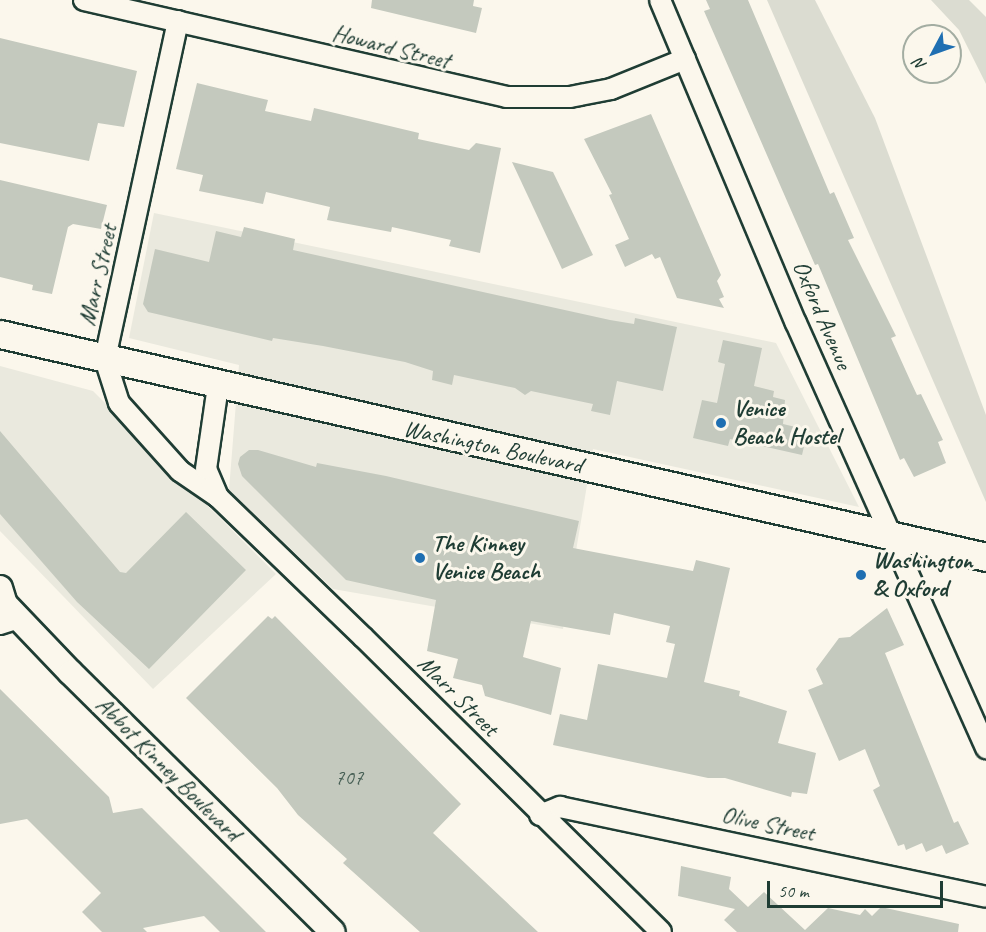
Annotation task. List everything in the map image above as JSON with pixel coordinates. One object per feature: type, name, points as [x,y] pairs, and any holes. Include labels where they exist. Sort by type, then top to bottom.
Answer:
[{"type":"main road","name":"Washington Boulevard","points":[[0,334],[218,386],[986,557]]},
{"type":"street","name":"Howard Street","points":[[84,0],[506,97],[570,97],[611,89],[685,59]]},
{"type":"street","name":"Oxford Avenue","points":[[660,0],[890,535],[986,748]]},
{"type":"street","name":"Marr Street","points":[[178,21],[105,359],[119,403],[130,420],[180,471],[218,497],[661,932]]},
{"type":"street","name":"Marr Street","points":[[218,386],[207,441],[206,469],[218,497]]},
{"type":"street","name":"Abbot Kinney Boulevard","points":[[5,607],[333,932]]},
{"type":"street","name":"Olive Street","points":[[540,814],[560,807],[986,897]]},
{"type":"shaded area","points":[[767,0],[815,0],[875,118],[986,415],[986,502]]},
{"type":"shaded area","points":[[931,0],[969,0],[986,17],[986,84],[962,36],[962,24],[953,24]]},
{"type":"shaded area","points":[[154,213],[776,343],[859,507],[593,449],[563,629],[333,589],[229,490],[239,365],[129,338]]},
{"type":"shaded area","points":[[0,366],[93,391],[276,574],[153,689],[0,531]]},
{"type":"building","points":[[372,0],[474,0],[473,6],[482,8],[476,33],[371,8]]},
{"type":"building","points":[[706,0],[748,0],[830,194],[834,192],[854,238],[848,240],[896,336],[891,338],[917,395],[921,394],[943,440],[938,442],[946,463],[914,477],[904,458],[900,460],[818,264],[815,265],[704,11],[710,9]]},
{"type":"building","points":[[0,38],[137,71],[124,127],[98,123],[89,161],[0,143]]},
{"type":"building","points":[[197,83],[268,100],[265,111],[311,121],[314,108],[419,133],[418,139],[469,150],[476,143],[501,148],[480,253],[449,246],[451,240],[392,227],[391,232],[327,220],[330,207],[266,192],[263,204],[199,191],[203,175],[176,169]]},
{"type":"building","points":[[651,114],[721,275],[717,281],[724,297],[719,299],[724,308],[677,298],[660,257],[655,259],[652,254],[625,267],[615,245],[629,239],[609,195],[612,194],[584,139]]},
{"type":"building","points":[[512,162],[553,172],[593,255],[562,269]]},
{"type":"building","points":[[0,180],[107,205],[101,229],[73,224],[68,227],[52,294],[32,290],[33,285],[0,277]]},
{"type":"building","points":[[244,227],[295,239],[293,250],[610,320],[634,324],[635,318],[677,327],[663,391],[617,381],[610,415],[591,411],[593,404],[531,391],[525,395],[515,388],[454,375],[452,385],[432,380],[433,371],[405,362],[273,338],[272,341],[148,312],[143,304],[155,249],[209,262],[216,231],[241,237]]},
{"type":"building","points":[[723,340],[762,348],[754,386],[774,391],[773,397],[785,400],[783,424],[808,430],[802,455],[730,439],[728,446],[693,438],[702,400],[717,403],[725,364],[718,362]]},
{"type":"building","points":[[0,431],[120,572],[126,573],[186,512],[246,570],[149,669],[77,602],[0,514]]},
{"type":"building","points":[[249,450],[258,450],[316,467],[317,463],[386,476],[579,521],[573,548],[693,571],[696,560],[730,568],[704,682],[740,691],[739,696],[787,711],[778,743],[816,753],[807,794],[792,792],[791,797],[725,778],[708,778],[553,745],[560,714],[587,720],[598,664],[667,678],[675,644],[666,642],[670,626],[614,613],[610,635],[531,621],[523,657],[561,668],[551,715],[485,696],[482,685],[453,678],[458,659],[427,651],[436,600],[346,580],[242,476],[238,464],[240,457]]},
{"type":"building","points":[[887,608],[904,645],[885,653],[954,823],[958,821],[969,844],[946,854],[942,845],[926,852],[922,843],[906,850],[904,844],[898,846],[873,790],[880,786],[865,749],[839,761],[808,690],[823,684],[816,669],[839,638],[850,637]]},
{"type":"building","points":[[268,616],[272,619],[275,616],[461,804],[433,833],[538,932],[420,932],[343,863],[347,859],[298,815],[277,788],[186,698]]},
{"type":"building","points":[[0,689],[109,797],[113,813],[142,808],[266,932],[220,932],[204,916],[143,928],[147,932],[102,932],[82,912],[101,893],[27,819],[0,824]]},
{"type":"building","points":[[681,866],[731,877],[729,889],[748,907],[764,892],[805,930],[828,908],[860,915],[865,909],[872,916],[881,907],[959,924],[958,932],[737,932],[724,920],[735,909],[678,896]]},
{"type":"place","name":"Venice Beach Hostel","points":[[721,423]]},
{"type":"place","name":"The Kinney Venice Beach","points":[[420,558]]},
{"type":"place","name":"Washington & Oxford","points":[[861,575]]}]
